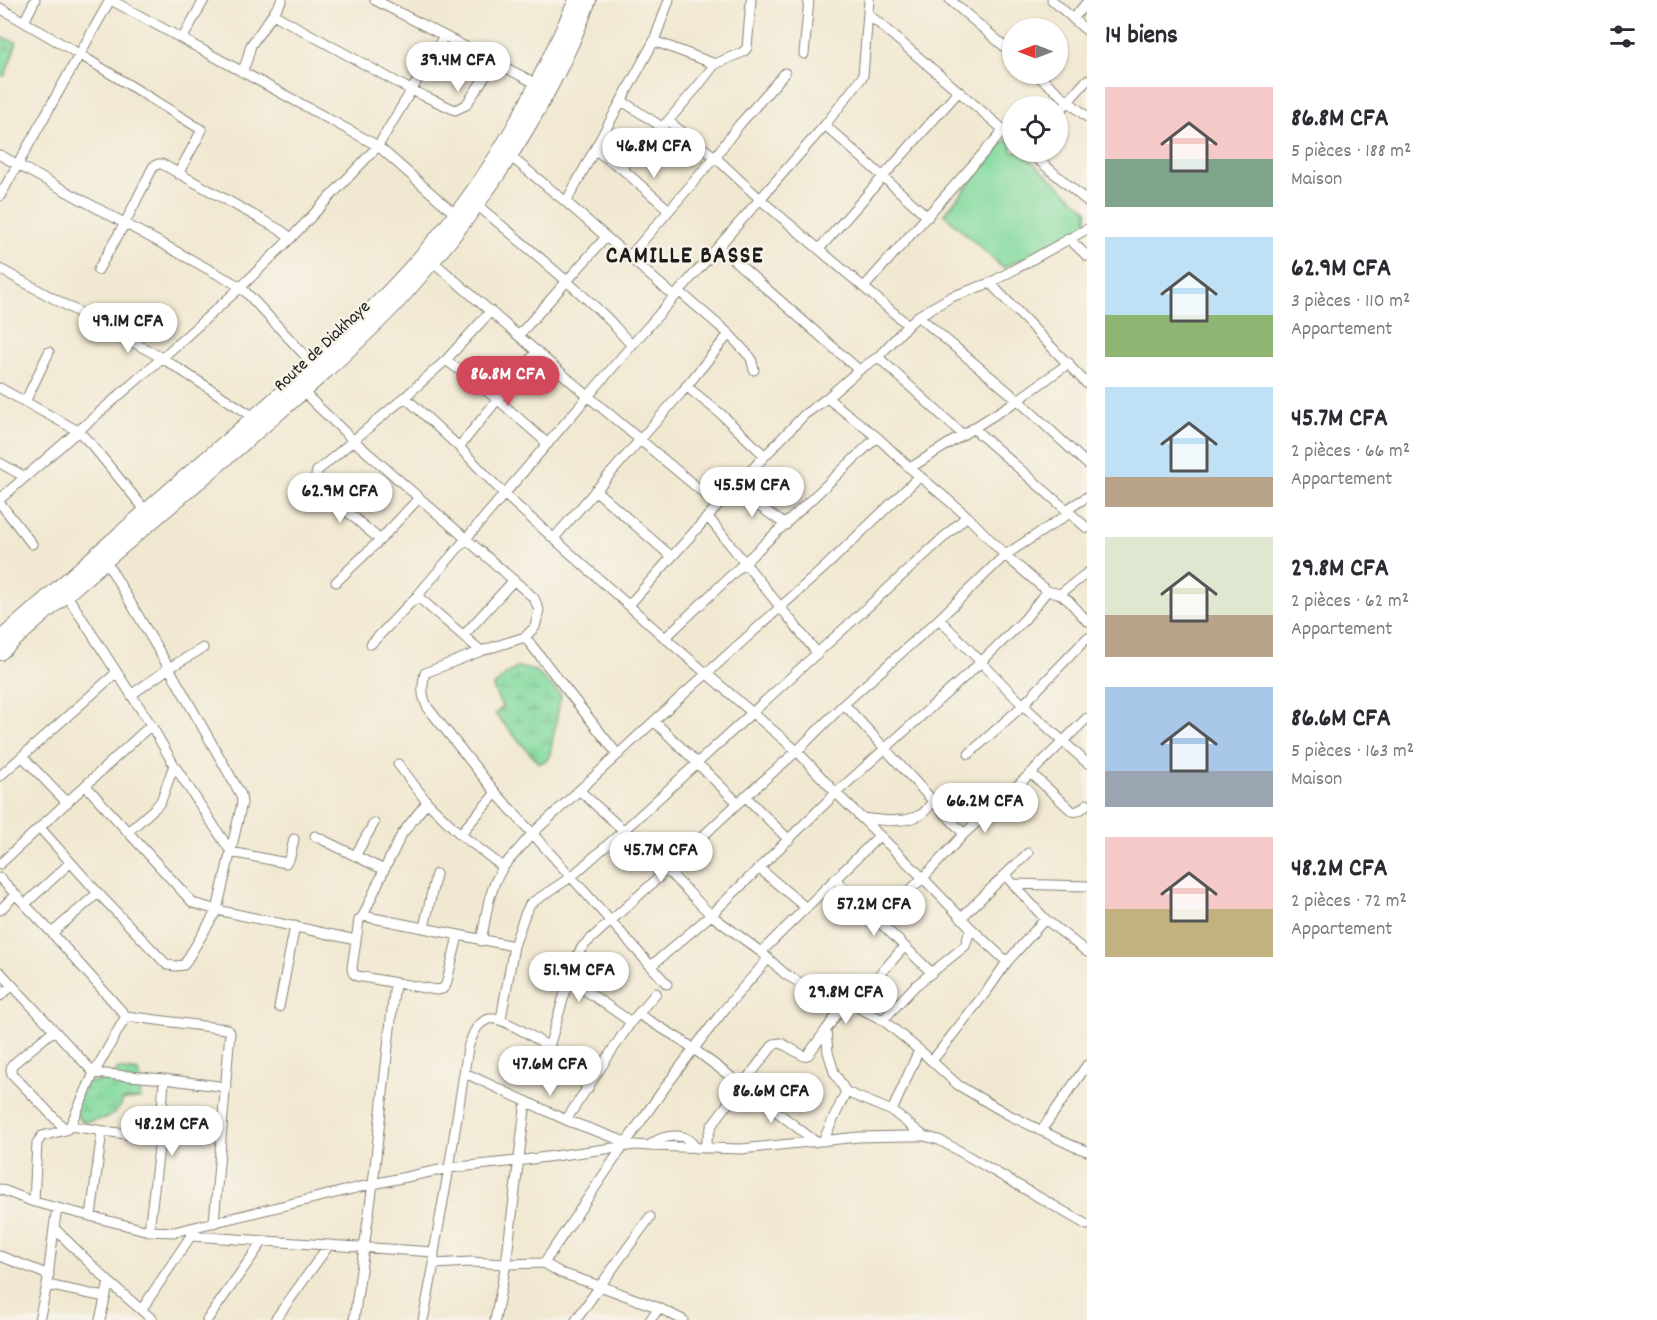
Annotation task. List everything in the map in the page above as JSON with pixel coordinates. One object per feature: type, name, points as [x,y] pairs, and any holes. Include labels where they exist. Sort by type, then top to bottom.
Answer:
[{"type":"main road","name":"Route de Diakhaye","points":[[0,639],[146,511],[259,421],[303,392],[394,306],[501,149],[537,84],[576,0]]},
{"type":"main road","name":"Route de Diakhaye","points":[[0,653],[106,561],[259,421],[313,364],[429,257],[477,205],[510,156],[565,58],[589,0]]},
{"type":"street","points":[[24,22],[36,0]]},
{"type":"street","points":[[0,196],[110,0],[378,146],[456,214]]},
{"type":"street","points":[[182,39],[204,0]]},
{"type":"street","points":[[242,72],[251,45],[282,0]]},
{"type":"street","points":[[566,202],[654,41],[669,0]]},
{"type":"street","points":[[621,168],[665,124],[715,64],[747,48],[751,0]]},
{"type":"street","points":[[804,54],[809,0]]},
{"type":"street","points":[[371,644],[417,596],[632,345],[761,200],[863,76],[869,0]]},
{"type":"street","points":[[950,0],[1002,44]]},
{"type":"street","points":[[1052,0],[1087,31]]},
{"type":"street","points":[[379,1],[537,84]]},
{"type":"street","points":[[1073,19],[1087,2]]},
{"type":"street","points":[[0,8],[80,54],[202,130],[178,174]]},
{"type":"street","points":[[273,14],[411,90],[455,110],[466,105],[495,62]]},
{"type":"street","points":[[868,14],[1002,128]]},
{"type":"street","points":[[32,544],[0,501],[241,287],[291,238],[378,146],[444,36]]},
{"type":"street","points":[[654,41],[715,64]]},
{"type":"street","points":[[629,257],[715,157],[739,124],[785,73]]},
{"type":"street","points":[[1087,80],[1068,101],[1087,117]]},
{"type":"street","points":[[1048,84],[1062,96]]},
{"type":"street","points":[[819,249],[959,91]]},
{"type":"street","points":[[622,101],[665,124],[715,157],[761,200],[908,325]]},
{"type":"street","points":[[825,125],[928,216]]},
{"type":"street","points":[[864,287],[1002,132]]},
{"type":"street","points":[[595,150],[621,168],[669,210]]},
{"type":"street","points":[[0,155],[241,287],[313,364]]},
{"type":"street","points":[[510,156],[629,257],[729,334],[751,358],[754,370]]},
{"type":"street","points":[[1041,162],[1087,201]]},
{"type":"street","points":[[98,270],[153,167],[158,164],[162,164],[291,238]]},
{"type":"street","points":[[477,205],[606,317],[632,345]]},
{"type":"street","points":[[629,605],[718,505],[804,416],[878,357],[918,316],[951,297],[990,283],[1087,229]]},
{"type":"street","points":[[519,335],[606,237]]},
{"type":"street","points":[[1068,238],[1087,256]]},
{"type":"street","points":[[719,247],[859,370]]},
{"type":"street","points":[[429,257],[589,397],[718,505]]},
{"type":"street","points":[[0,269],[162,358],[259,421]]},
{"type":"street","points":[[990,283],[1087,384]]},
{"type":"street","points":[[380,540],[319,488],[315,480],[317,471],[446,360],[491,311]]},
{"type":"street","points":[[918,316],[1018,400],[1087,464]]},
{"type":"street","points":[[554,538],[729,334]]},
{"type":"street","points":[[459,447],[537,351]]},
{"type":"street","points":[[25,402],[50,352]]},
{"type":"street","points":[[878,357],[962,434]]},
{"type":"street","points":[[446,360],[497,399],[548,444]]},
{"type":"street","points":[[910,468],[1018,400],[1068,363]]},
{"type":"street","points":[[686,386],[721,414],[765,456]]},
{"type":"street","points":[[0,388],[78,431],[146,511]]},
{"type":"street","points":[[303,392],[353,440],[534,598],[539,610],[535,627],[525,637],[425,673],[422,689],[424,700],[496,793],[667,984]]},
{"type":"street","points":[[405,397],[459,447],[505,495],[665,638],[797,751],[879,836],[1007,962]]},
{"type":"street","points":[[827,398],[877,437],[967,516],[1005,555],[1047,591],[1060,594],[1069,601],[1087,621]]},
{"type":"street","points":[[974,428],[1087,528]]},
{"type":"street","points":[[665,638],[877,437]]},
{"type":"street","points":[[0,463],[25,477]]},
{"type":"street","points":[[481,940],[489,900],[502,867],[532,834],[706,673],[825,567],[920,476]]},
{"type":"street","points":[[734,489],[786,525]]},
{"type":"street","points":[[595,490],[672,557]]},
{"type":"street","points":[[549,1047],[575,959],[583,946],[797,751],[844,704],[939,619],[1005,555],[1087,497]]},
{"type":"street","points":[[336,582],[419,498]]},
{"type":"street","points":[[501,1019],[514,946],[525,914],[531,904],[571,877],[623,831],[967,516]]},
{"type":"street","points":[[708,517],[818,654]]},
{"type":"street","points":[[40,828],[167,965],[184,965],[217,910],[242,803],[241,795],[106,561]]},
{"type":"street","points":[[1060,594],[1087,573]]},
{"type":"street","points":[[463,636],[514,580]]},
{"type":"street","points":[[651,966],[711,915],[837,793],[981,663],[1024,620],[1047,591]]},
{"type":"street","points":[[66,594],[231,852],[286,863],[294,839]]},
{"type":"street","points":[[417,596],[481,651]]},
{"type":"street","points":[[939,619],[1023,705],[1087,763]]},
{"type":"street","points":[[525,637],[618,754]]},
{"type":"street","points":[[969,754],[1023,705],[1087,638]]},
{"type":"street","points":[[131,695],[169,668],[203,648]]},
{"type":"street","points":[[0,776],[116,673]]},
{"type":"street","points":[[844,704],[964,834]]},
{"type":"street","points":[[877,920],[1087,718]]},
{"type":"street","points":[[654,721],[698,764],[789,840]]},
{"type":"street","points":[[0,864],[151,725]]},
{"type":"street","points":[[22,756],[67,803]]},
{"type":"street","points":[[398,764],[427,802],[460,834],[502,867]]},
{"type":"street","points":[[128,832],[161,801],[174,765]]},
{"type":"street","points":[[1031,773],[1072,811],[1080,811],[1087,804]]},
{"type":"street","points":[[86,786],[193,903],[356,940]]},
{"type":"street","points":[[579,790],[667,870],[711,915],[761,952],[785,974],[825,996],[883,1020],[958,1085],[1007,1114],[1087,1151]]},
{"type":"street","points":[[460,834],[496,793]]},
{"type":"street","points":[[862,818],[910,819],[921,815],[933,801]]},
{"type":"street","points":[[427,802],[402,834],[359,920],[353,973],[357,976],[395,983],[442,989],[446,984],[458,936]]},
{"type":"street","points":[[355,856],[374,823]]},
{"type":"street","points":[[315,836],[384,870]]},
{"type":"street","points":[[761,952],[879,836]]},
{"type":"street","points":[[961,918],[1028,853]]},
{"type":"street","points":[[25,904],[70,863]]},
{"type":"street","points":[[759,868],[806,908]]},
{"type":"street","points":[[424,928],[436,874]]},
{"type":"street","points":[[1005,875],[1045,919],[1087,951]]},
{"type":"street","points":[[0,878],[126,1016],[226,1029],[230,1032],[213,1223]]},
{"type":"street","points":[[836,879],[932,973]]},
{"type":"street","points":[[1012,884],[1087,886]]},
{"type":"street","points":[[52,933],[98,893]]},
{"type":"street","points":[[0,910],[15,895]]},
{"type":"street","points":[[363,916],[514,946]]},
{"type":"street","points":[[932,1061],[1007,962],[1045,919]]},
{"type":"street","points":[[279,1006],[294,926]]},
{"type":"street","points":[[883,1020],[915,986],[965,946],[971,928]]},
{"type":"street","points":[[700,1148],[712,1125],[774,1044],[781,1043],[804,1056],[808,1055],[849,1004],[904,947]]},
{"type":"street","points":[[544,1263],[693,1049],[718,1016],[768,959]]},
{"type":"street","points":[[0,972],[94,1073],[226,1087]]},
{"type":"street","points":[[569,979],[634,1018],[683,1041],[819,1142]]},
{"type":"street","points":[[353,1318],[373,1184],[395,983]]},
{"type":"street","points":[[0,996],[12,986]]},
{"type":"street","points":[[566,1120],[634,1018],[656,993]]},
{"type":"street","points":[[68,1128],[94,1073],[126,1016]]},
{"type":"street","points":[[423,1320],[450,1168],[468,1047],[474,1031],[482,1022],[491,1018],[501,1019],[549,1047],[565,1060],[588,1089]]},
{"type":"street","points":[[54,1030],[12,1065],[11,1069],[12,1074],[68,1128]]},
{"type":"street","points":[[826,1030],[828,1052],[834,1072],[846,1092],[892,1112],[924,1136]]},
{"type":"street","points":[[892,1112],[919,1050]]},
{"type":"street","points":[[1041,1131],[1087,1065]]},
{"type":"street","points":[[465,1073],[624,1145]]},
{"type":"street","points":[[149,1231],[160,1139],[164,1080]]},
{"type":"street","points":[[819,1142],[846,1092]]},
{"type":"street","points":[[495,1320],[506,1264],[526,1101]]},
{"type":"street","points":[[34,1202],[38,1143],[42,1136],[68,1128],[160,1139]]},
{"type":"street","points":[[91,1216],[102,1131]]},
{"type":"street","points":[[142,1309],[194,1232],[213,1223],[373,1184],[450,1168],[518,1161],[624,1145],[650,1146],[654,1140],[664,1137],[685,1137],[700,1148],[741,1149],[859,1137],[924,1136],[939,1140],[954,1148],[1087,1225]]},
{"type":"street","points":[[0,1189],[34,1202],[149,1231],[194,1232],[263,1241],[434,1252]]},
{"type":"street","points":[[39,1320],[48,1280],[57,1208]]},
{"type":"street","points":[[576,1320],[650,1217]]},
{"type":"street","points":[[54,1228],[109,1282],[153,1320]]},
{"type":"street","points":[[207,1320],[263,1241]]},
{"type":"street","points":[[275,1320],[329,1245]]},
{"type":"street","points":[[0,1256],[48,1280],[105,1298]]},
{"type":"street","points":[[434,1264],[544,1263],[561,1273],[658,1308],[683,1320]]},
{"type":"street","points":[[100,1320],[109,1282]]},
{"type":"street","points":[[650,1320],[658,1308]]},
{"type":"green space","points":[[0,37],[17,42],[5,76],[0,75]]},
{"type":"green space","points":[[1002,145],[1002,162],[1032,162],[1087,210],[1087,227],[1003,268],[944,214]]},
{"type":"green space","points":[[518,667],[535,671],[561,695],[550,754],[547,760],[539,763],[495,714],[502,707],[493,687]]},
{"type":"green space","points":[[119,1069],[138,1072],[142,1081],[140,1099],[123,1100],[113,1115],[83,1122],[73,1111],[87,1082],[105,1079]]},
{"type":"district","name":"CAMILLE BASSE","points":[[685,257]]}]
